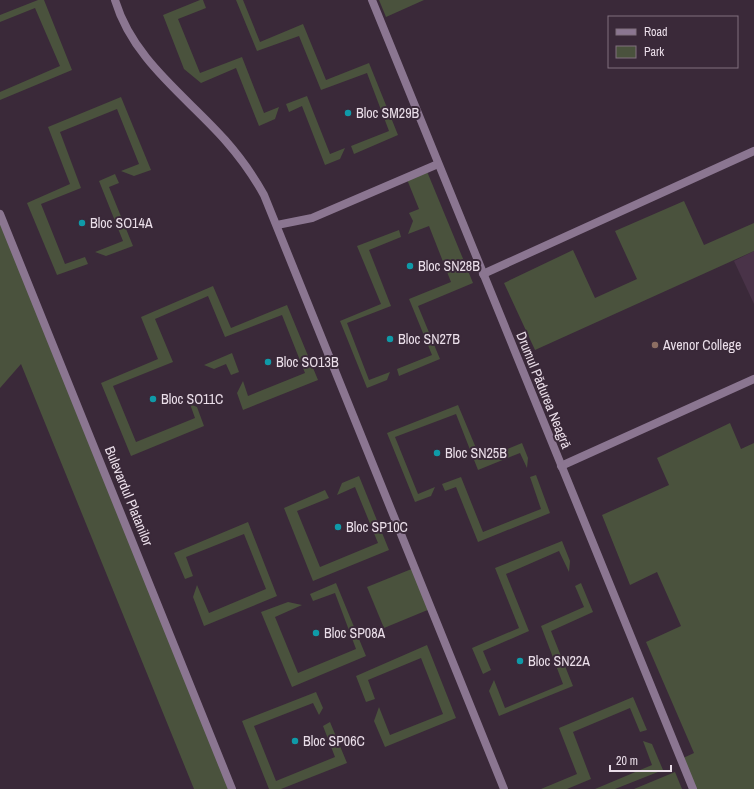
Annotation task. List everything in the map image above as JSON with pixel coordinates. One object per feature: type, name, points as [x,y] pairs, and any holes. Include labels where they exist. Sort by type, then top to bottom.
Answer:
[{"type":"street","points":[[115,0],[129,31],[158,73],[225,140],[248,169],[264,195],[504,789]]},
{"type":"street","name":"Drumul Pădurea Neagră","points":[[372,0],[693,789]]},
{"type":"street","points":[[483,274],[754,151]]},
{"type":"street","points":[[277,225],[312,218],[438,164]]},
{"type":"street","name":"Bulevardul Platanilor","points":[[0,214],[232,789]]},
{"type":"street","points":[[561,466],[754,379]]},
{"type":"shaded area","name":"Avenor College","points":[[754,251],[754,304],[734,261]]},
{"type":"green space","points":[[38,0],[44,0],[72,70],[0,100],[0,92],[60,66],[35,8],[0,22],[0,15]]},
{"type":"green space","points":[[203,0],[206,8],[178,19],[200,73],[242,57],[264,113],[279,107],[275,119],[259,126],[236,68],[201,83],[184,69],[163,15]]},
{"type":"green space","points":[[236,0],[243,0],[260,42],[303,24],[326,80],[369,63],[398,135],[354,154],[351,146],[389,131],[367,73],[321,90],[299,36],[257,51]]},
{"type":"green space","points":[[379,0],[424,0],[386,17]]},
{"type":"green space","points":[[307,96],[330,154],[345,148],[340,159],[325,165],[302,106],[289,112],[286,104]]},
{"type":"green space","points":[[121,97],[151,170],[134,176],[121,171],[139,164],[117,109],[60,132],[81,188],[41,204],[65,264],[85,257],[88,264],[57,275],[27,203],[70,184],[48,127]]},
{"type":"green space","points":[[426,169],[473,283],[418,306],[440,359],[399,376],[397,369],[432,355],[409,299],[451,282],[429,226],[408,234],[413,221],[409,213],[419,209],[406,177]]},
{"type":"green space","points":[[115,174],[119,183],[109,187],[133,246],[106,256],[95,252],[123,241],[99,181]]},
{"type":"green space","points":[[684,201],[704,245],[754,223],[754,251],[535,350],[504,283],[573,250],[595,298],[637,279],[615,231]]},
{"type":"green space","points":[[0,214],[232,789],[194,789],[21,364],[0,388]]},
{"type":"green space","points":[[399,230],[401,237],[369,250],[391,306],[347,323],[369,380],[390,372],[387,380],[367,388],[340,321],[381,304],[357,246]]},
{"type":"green space","points":[[213,286],[231,328],[287,305],[318,380],[243,410],[237,393],[243,381],[248,396],[305,373],[282,315],[225,337],[208,296],[155,319],[173,362],[113,386],[136,442],[195,418],[190,404],[197,407],[204,426],[131,456],[101,383],[158,359],[141,317]]},
{"type":"green space","points":[[232,353],[239,372],[231,375],[226,364],[214,369],[204,365]]},
{"type":"green space","points":[[458,405],[481,460],[522,443],[528,458],[527,468],[520,453],[478,470],[456,414],[395,437],[418,494],[435,487],[431,496],[415,502],[387,433]]},
{"type":"green space","points":[[730,423],[741,449],[754,443],[754,789],[693,789],[681,759],[694,753],[646,642],[681,626],[657,572],[630,585],[602,515],[669,485],[657,458]]},
{"type":"green space","points":[[536,475],[550,513],[478,542],[456,487],[445,491],[442,484],[461,477],[483,532],[541,509],[530,477]]},
{"type":"green space","points":[[359,476],[389,550],[313,581],[284,508],[325,490],[329,498],[297,511],[320,567],[378,543],[355,487],[337,495],[342,483]]},
{"type":"green space","points":[[248,522],[277,596],[204,626],[193,597],[197,585],[209,613],[266,589],[244,534],[186,557],[193,576],[185,579],[174,553]]},
{"type":"green space","points":[[562,541],[570,561],[569,572],[559,551],[506,574],[529,631],[483,651],[491,670],[483,674],[472,648],[519,628],[495,568]]},
{"type":"green space","points":[[414,568],[430,609],[384,628],[367,587]]},
{"type":"green space","points":[[336,583],[366,656],[292,687],[261,612],[288,602],[302,605],[275,617],[298,673],[356,649],[335,593],[313,601],[310,594]]},
{"type":"green space","points":[[581,583],[593,612],[551,631],[573,686],[499,716],[489,691],[494,680],[505,708],[563,684],[541,626],[584,607],[575,586]]},
{"type":"green space","points":[[427,645],[456,718],[385,747],[374,721],[379,707],[390,735],[443,714],[421,658],[368,680],[375,699],[366,702],[356,676]]},
{"type":"green space","points":[[316,692],[323,708],[319,715],[313,703],[254,726],[276,781],[335,757],[323,726],[330,722],[347,763],[281,789],[269,789],[242,721]]},
{"type":"green space","points":[[633,697],[647,730],[640,732],[630,708],[573,732],[591,779],[567,789],[541,789],[577,774],[559,728]]},
{"type":"green space","points":[[643,741],[652,744],[663,770],[615,789],[595,789],[652,765]]},
{"type":"green space","points":[[675,772],[682,789],[634,789]]},
{"type":"place","name":"Bloc SM29B","points":[[348,113]]},
{"type":"place","name":"Bloc SO14A","points":[[82,223]]},
{"type":"place","name":"Bloc SN28B","points":[[410,266]]},
{"type":"place","name":"Bloc SN27B","points":[[390,339]]},
{"type":"place","name":"Avenor College","points":[[655,345]]},
{"type":"place","name":"Bloc SO13B","points":[[268,362]]},
{"type":"place","name":"Bloc SO11C","points":[[153,399]]},
{"type":"place","name":"Bloc SN25B","points":[[437,453]]},
{"type":"place","name":"Bloc SP10C","points":[[338,527]]},
{"type":"place","name":"Bloc SP08A","points":[[316,633]]},
{"type":"place","name":"Bloc SN22A","points":[[520,661]]},
{"type":"place","name":"Bloc SP06C","points":[[295,741]]}]
